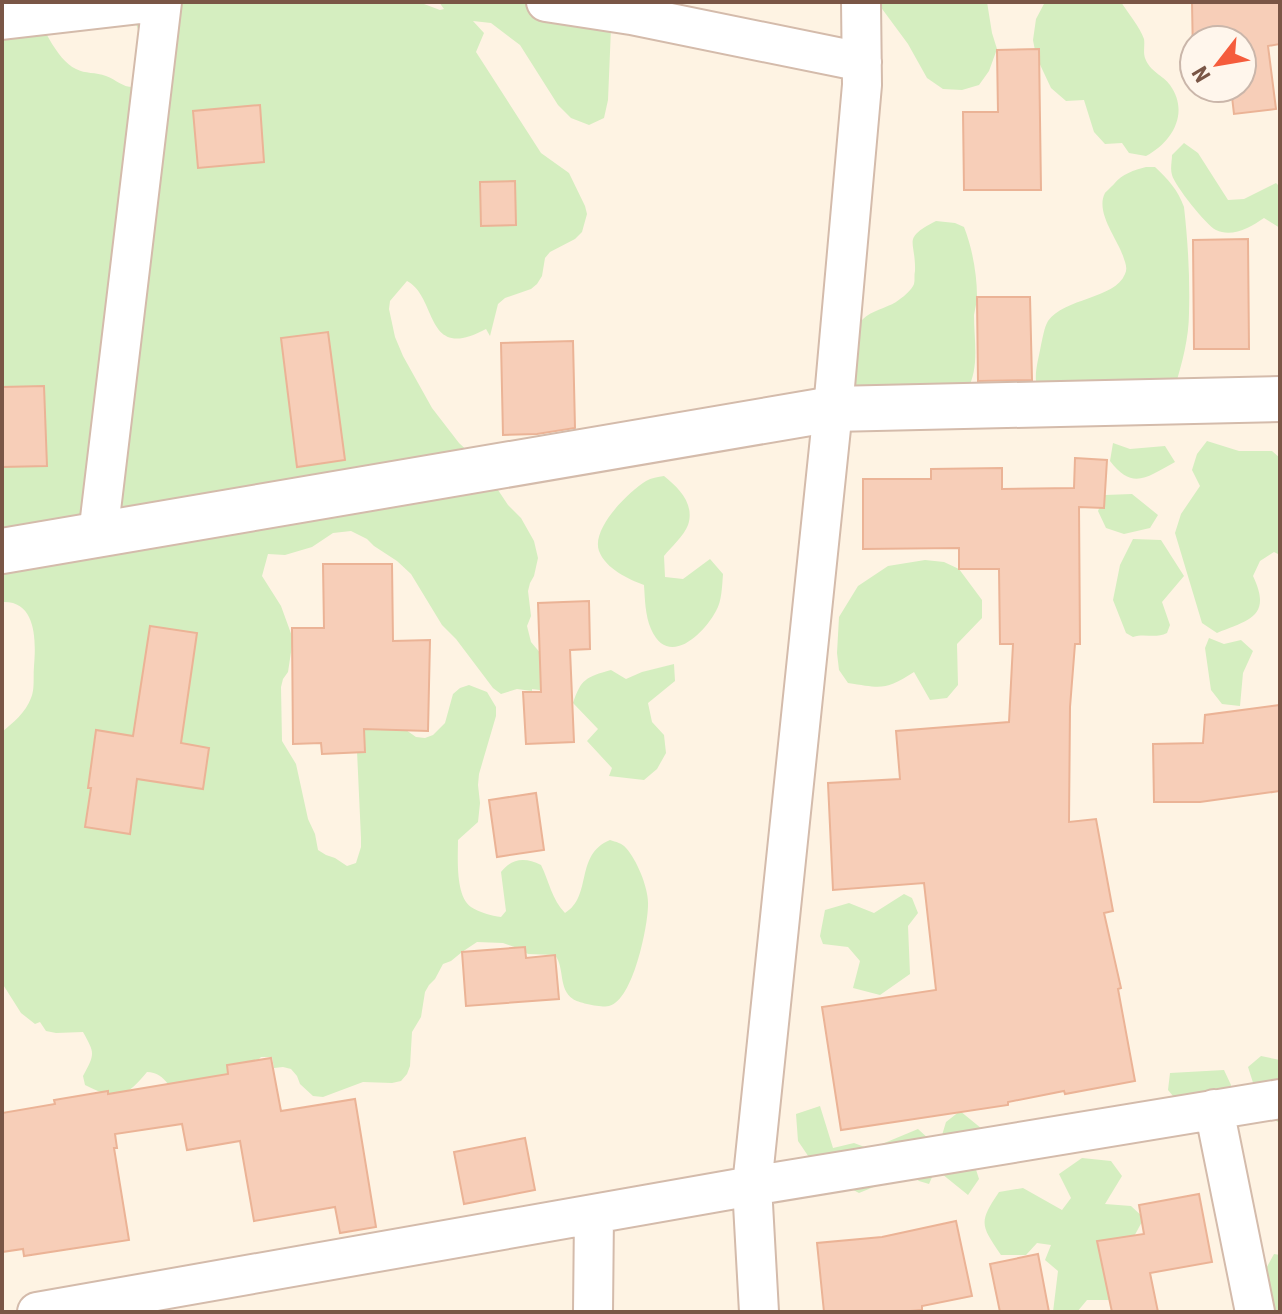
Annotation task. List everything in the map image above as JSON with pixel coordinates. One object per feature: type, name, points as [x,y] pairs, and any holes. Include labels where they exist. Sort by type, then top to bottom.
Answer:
[{"type":"street","points":[[2,20],[160,2],[98,535]]},
{"type":"street","points":[[546,2],[631,15],[862,62]]},
{"type":"street","points":[[759,1312],[752,1186],[833,409],[862,85],[861,2]]},
{"type":"street","points":[[2,551],[833,409],[1280,399]]},
{"type":"street","points":[[37,1312],[752,1186],[1280,1099]]},
{"type":"street","points":[[1214,1109],[1255,1312]]},
{"type":"street","points":[[593,1312],[594,1214]]},
{"type":"green space","points":[[2,2],[31,2],[55,49],[76,69],[135,87],[147,54],[128,2],[388,2],[424,4],[440,10],[444,9],[439,2],[623,2],[611,28],[608,100],[604,118],[589,125],[571,118],[558,105],[520,45],[491,23],[473,21],[484,33],[476,52],[541,153],[569,173],[587,214],[582,232],[550,252],[537,284],[498,304],[490,336],[486,329],[466,337],[452,338],[442,333],[417,289],[407,281],[390,301],[389,309],[403,356],[432,408],[521,518],[534,541],[538,558],[528,591],[531,616],[527,626],[531,642],[547,661],[547,691],[517,689],[501,694],[493,688],[442,625],[411,574],[367,539],[351,531],[333,533],[312,547],[285,555],[268,554],[262,576],[281,606],[293,639],[288,672],[281,687],[282,741],[296,764],[318,850],[347,866],[356,863],[361,847],[357,751],[373,707],[416,737],[425,738],[445,723],[453,694],[460,688],[469,685],[487,692],[496,707],[496,716],[479,774],[478,822],[458,840],[458,876],[462,894],[474,909],[501,917],[506,911],[501,872],[519,860],[530,861],[541,865],[565,913],[579,897],[592,855],[610,840],[623,845],[642,875],[648,905],[638,962],[618,1001],[602,1006],[573,999],[565,990],[555,955],[528,954],[503,943],[477,942],[443,964],[425,992],[421,1017],[412,1032],[410,1066],[401,1081],[363,1082],[323,1097],[313,1096],[300,1084],[291,1069],[274,1068],[272,1057],[261,1057],[182,1107],[168,1084],[154,1073],[147,1072],[132,1088],[119,1095],[105,1094],[85,1085],[83,1076],[92,1054],[83,1032],[46,1031],[40,1022],[35,1024],[21,1013],[2,983],[2,732],[23,713],[31,698],[35,646],[28,615],[14,603],[2,602]]},
{"type":"green space","points":[[877,2],[987,2],[997,49],[989,71],[979,85],[962,90],[943,89],[927,78],[908,44]]},
{"type":"green space","points":[[1045,2],[1121,2],[1142,34],[1147,63],[1170,85],[1176,96],[1178,116],[1164,143],[1146,156],[1129,153],[1122,143],[1105,144],[1094,132],[1084,100],[1066,101],[1051,88],[1036,56],[1033,40],[1036,19]]},
{"type":"green space","points":[[1184,143],[1198,153],[1228,200],[1244,199],[1276,183],[1280,187],[1280,228],[1264,218],[1235,232],[1222,232],[1211,227],[1172,175],[1172,155]]},
{"type":"green space","points":[[1155,167],[1164,176],[1176,190],[1184,207],[1189,322],[1175,387],[1045,390],[1036,381],[1036,376],[1048,321],[1065,307],[1111,289],[1126,272],[1123,256],[1105,217],[1105,193],[1124,175]]},
{"type":"green space","points":[[936,221],[964,227],[974,261],[977,296],[974,315],[975,363],[967,391],[856,397],[849,356],[856,327],[866,316],[896,302],[911,289],[914,284],[914,237]]},
{"type":"green space","points":[[1207,441],[1239,451],[1272,451],[1280,458],[1280,555],[1274,552],[1260,561],[1253,576],[1260,600],[1254,615],[1217,633],[1202,623],[1175,533],[1181,514],[1200,486],[1192,470],[1197,454]]},
{"type":"green space","points":[[1113,443],[1130,449],[1165,446],[1175,462],[1141,478],[1126,476],[1110,461]]},
{"type":"green space","points":[[664,476],[684,497],[690,517],[684,533],[664,556],[665,577],[683,579],[710,559],[723,574],[716,611],[694,638],[676,647],[666,646],[651,629],[646,613],[644,585],[612,568],[602,557],[598,542],[606,522],[630,493],[652,478]]},
{"type":"green space","points":[[1132,494],[1158,515],[1150,528],[1124,534],[1106,528],[1098,511],[1105,495]]},
{"type":"green space","points":[[1133,539],[1161,540],[1184,576],[1162,602],[1170,625],[1163,635],[1133,637],[1126,633],[1113,600],[1120,565]]},
{"type":"green space","points":[[925,560],[944,562],[959,569],[982,600],[982,618],[957,644],[958,685],[947,698],[930,700],[914,672],[882,686],[848,683],[839,670],[839,617],[858,586],[888,566]]},
{"type":"green space","points":[[1209,638],[1224,644],[1241,640],[1253,651],[1243,673],[1240,706],[1222,704],[1211,690],[1205,648]]},
{"type":"green space","points":[[674,664],[675,681],[648,703],[652,722],[664,735],[666,753],[657,769],[644,780],[609,776],[612,768],[587,741],[598,729],[573,703],[579,689],[590,677],[611,670],[626,679]]},
{"type":"green space","points":[[904,894],[912,898],[918,913],[908,926],[910,974],[880,995],[853,988],[860,961],[848,947],[823,944],[820,936],[825,910],[849,903],[874,913]]},
{"type":"green space","points":[[1261,1056],[1280,1060],[1280,1122],[1263,1114],[1248,1067]]},
{"type":"green space","points":[[1224,1070],[1231,1085],[1228,1102],[1188,1114],[1168,1090],[1170,1073]]},
{"type":"green space","points":[[820,1106],[833,1148],[854,1143],[870,1149],[918,1129],[930,1140],[936,1155],[946,1122],[960,1111],[987,1133],[971,1154],[979,1179],[968,1195],[942,1174],[937,1160],[929,1184],[919,1181],[888,1156],[881,1184],[859,1193],[819,1172],[798,1141],[796,1114]]},
{"type":"green space","points":[[1082,1158],[1111,1161],[1122,1176],[1105,1204],[1131,1206],[1144,1218],[1131,1242],[1111,1300],[1087,1300],[1077,1312],[1053,1312],[1058,1271],[1045,1260],[1051,1245],[1037,1243],[1026,1255],[1001,1255],[989,1237],[985,1218],[999,1192],[1023,1188],[1062,1210],[1071,1198],[1059,1174]]},
{"type":"green space","points":[[1274,1254],[1280,1255],[1280,1312],[1272,1312],[1258,1283]]},
{"type":"building","points":[[1192,2],[1280,2],[1280,44],[1268,46],[1276,109],[1234,114],[1233,104],[1258,104],[1258,24],[1192,24]]},
{"type":"building","points":[[1039,49],[1041,190],[964,190],[963,112],[998,112],[997,50]]},
{"type":"building","points":[[260,105],[264,162],[198,168],[193,111]]},
{"type":"building","points":[[515,181],[516,225],[481,226],[480,182]]},
{"type":"building","points":[[1248,239],[1249,349],[1194,349],[1193,240]]},
{"type":"building","points":[[977,297],[1030,297],[1032,380],[978,381]]},
{"type":"building","points":[[328,332],[345,460],[297,467],[281,338]]},
{"type":"building","points":[[573,341],[575,428],[503,435],[501,343]]},
{"type":"building","points":[[44,386],[47,466],[2,467],[2,387]]},
{"type":"building","points":[[1075,458],[1107,460],[1104,508],[1079,507],[1080,644],[1075,644],[1070,707],[1069,822],[1096,819],[1113,911],[1104,913],[1121,988],[1118,989],[1135,1081],[1065,1094],[1064,1091],[1008,1102],[1008,1105],[841,1130],[822,1007],[936,990],[924,883],[833,890],[828,783],[900,779],[896,731],[1009,722],[1013,644],[1000,644],[999,569],[959,569],[959,548],[863,549],[863,479],[931,479],[931,469],[1002,468],[1002,489],[1074,488]]},
{"type":"building","points":[[323,564],[392,564],[393,641],[430,640],[428,731],[364,729],[365,752],[322,754],[321,743],[293,744],[292,628],[324,628]]},
{"type":"building","points":[[589,601],[590,649],[570,650],[574,742],[526,744],[523,692],[541,692],[538,603]]},
{"type":"building","points":[[150,626],[197,633],[181,743],[209,748],[203,789],[137,779],[130,834],[85,827],[96,730],[133,736]]},
{"type":"building","points":[[1280,705],[1280,791],[1200,802],[1154,802],[1153,744],[1203,743],[1205,715]]},
{"type":"building","points":[[536,793],[544,850],[497,857],[489,800]]},
{"type":"building","points":[[525,947],[526,958],[555,955],[559,999],[466,1006],[462,952]]},
{"type":"building","points":[[271,1058],[281,1111],[355,1099],[376,1227],[340,1233],[335,1207],[254,1221],[240,1141],[187,1150],[182,1124],[115,1134],[117,1148],[114,1148],[129,1240],[24,1256],[23,1249],[2,1252],[2,1113],[55,1104],[54,1100],[228,1074],[227,1065]]},
{"type":"building","points":[[525,1138],[535,1190],[464,1204],[454,1152]]},
{"type":"building","points":[[1199,1194],[1212,1262],[1150,1273],[1158,1312],[1112,1312],[1097,1241],[1144,1234],[1139,1205]]},
{"type":"building","points":[[956,1221],[972,1296],[922,1306],[922,1310],[824,1312],[817,1243],[882,1237]]},
{"type":"building","points":[[1038,1254],[1049,1312],[1000,1312],[990,1264]]}]
